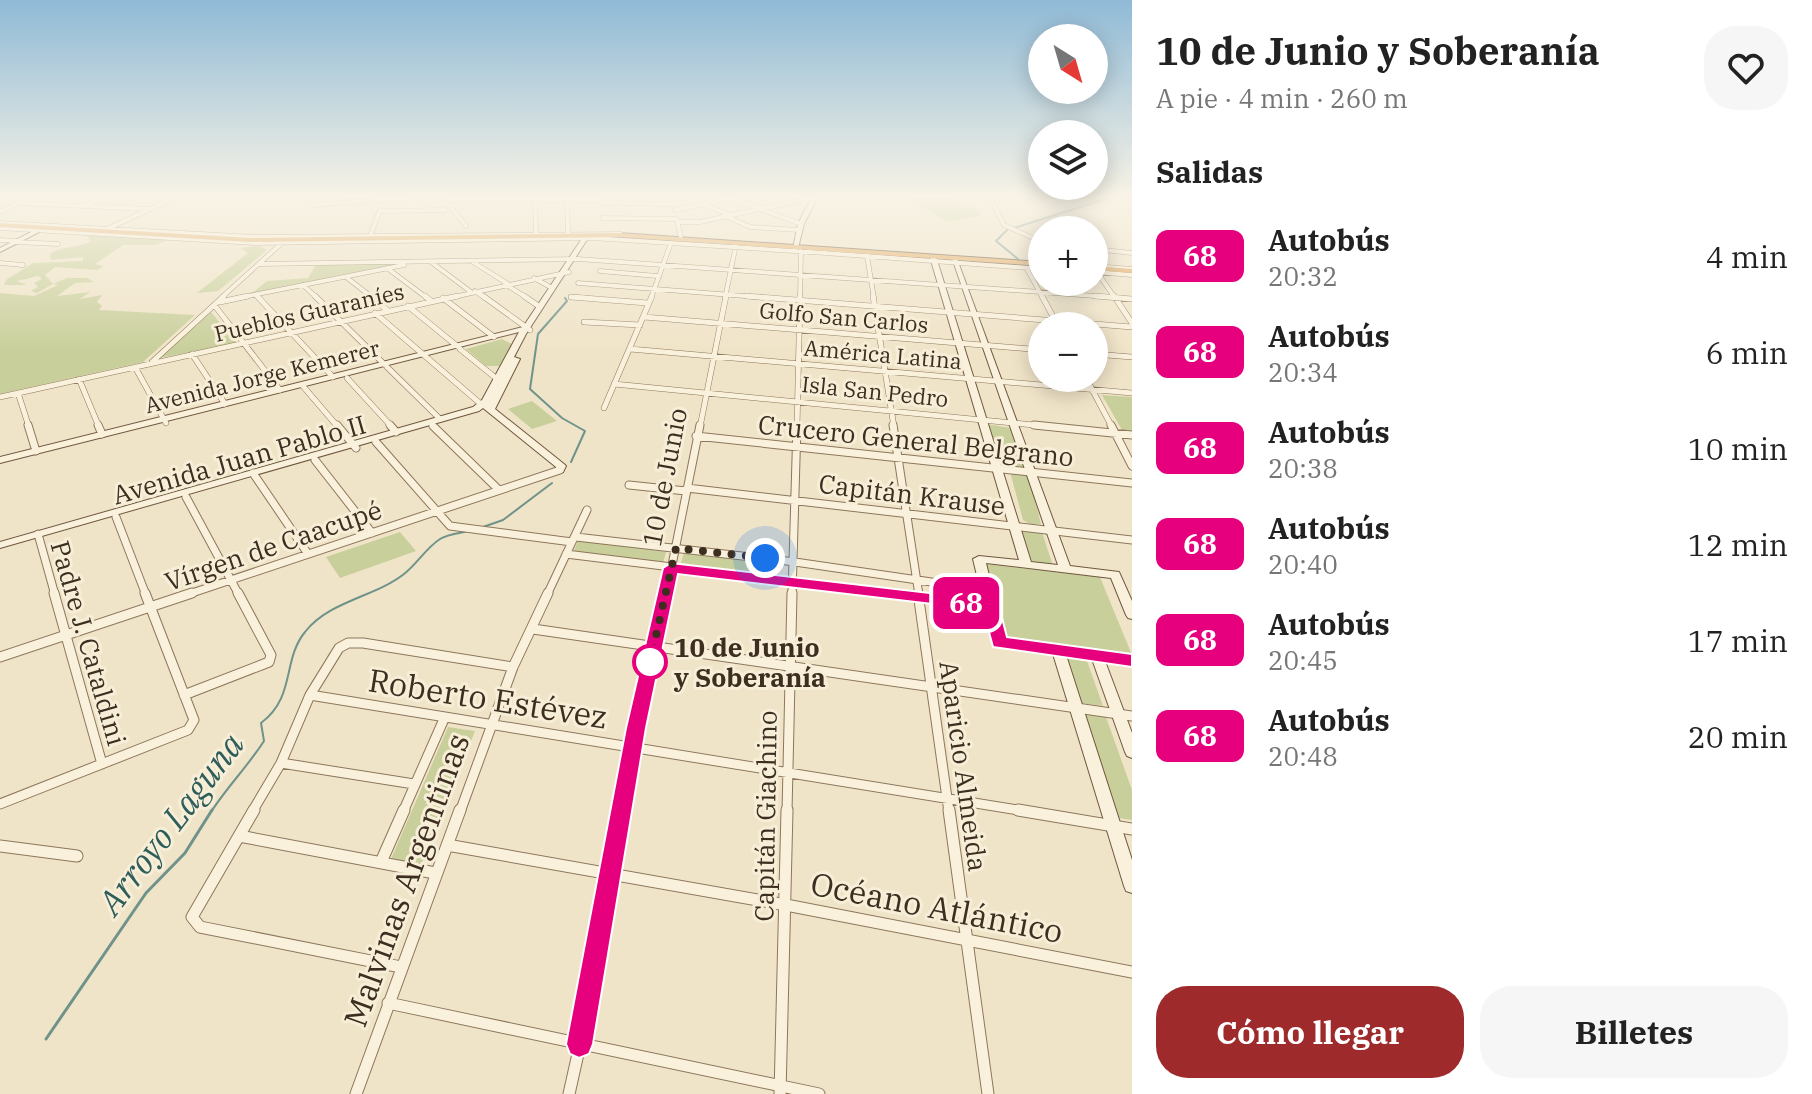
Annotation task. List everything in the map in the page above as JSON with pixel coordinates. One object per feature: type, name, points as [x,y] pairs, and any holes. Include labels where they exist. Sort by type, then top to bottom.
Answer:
[{"type":"highway","points":[[787,249],[1028,265]]},
{"type":"highway","points":[[798,249],[820,251]]},
{"type":"highway","points":[[954,260],[1012,262]]},
{"type":"highway","points":[[998,260],[1028,264]]},
{"type":"highway","points":[[980,264],[1028,266]]},
{"type":"highway","points":[[1108,271],[1132,272]]},
{"type":"main road","points":[[485,408],[540,307],[581,249]]},
{"type":"main road","points":[[933,258],[1026,564]]},
{"type":"main road","points":[[954,260],[1065,569]]},
{"type":"main road","points":[[485,408],[497,379],[566,271]]},
{"type":"main road","name":"Avenida Jorge Kemerer","points":[[458,347],[528,330]]},
{"type":"main road","name":"Avenida Jorge Kemerer","points":[[0,462],[280,390],[347,378],[528,330]]},
{"type":"main road","name":"Avenida Jorge Kemerer","points":[[0,462],[386,366]]},
{"type":"main road","points":[[485,408],[553,469],[560,470]]},
{"type":"main road","name":"Avenida Juan Pablo II","points":[[0,548],[376,442],[485,408]]},
{"type":"main road","name":"Avenida Juan Pablo II","points":[[38,537],[315,460],[396,432],[437,422]]},
{"type":"main road","points":[[1131,611],[1115,575],[979,559],[999,642],[1132,660]]},
{"type":"main road","points":[[1058,650],[1132,886]]},
{"type":"main road","points":[[1097,656],[1125,715],[1132,752]]},
{"type":"street","points":[[150,364],[275,249]]},
{"type":"street","points":[[604,408],[644,317],[669,249]]},
{"type":"street","name":"10 de Junio","points":[[569,1094],[612,873],[632,747],[676,548],[704,393],[735,249]]},
{"type":"street","name":"Capitán Giachino","points":[[780,1089],[798,447],[800,275],[797,249]]},
{"type":"street","points":[[800,249],[896,255]]},
{"type":"street","points":[[820,251],[846,250]]},
{"type":"street","points":[[1108,250],[1132,253]]},
{"type":"street","points":[[820,251],[867,256],[896,255]]},
{"type":"street","name":"Aparicio Almeida","points":[[867,256],[907,512],[988,1094]]},
{"type":"street","points":[[261,264],[575,259],[1028,292]]},
{"type":"street","points":[[954,260],[998,260],[1028,264]]},
{"type":"street","points":[[954,260],[1027,269]]},
{"type":"street","points":[[217,304],[422,261]]},
{"type":"street","points":[[429,261],[528,330]]},
{"type":"street","points":[[472,261],[540,307]]},
{"type":"street","points":[[394,262],[400,266]]},
{"type":"street","points":[[0,263],[23,265]]},
{"type":"street","points":[[387,268],[431,301]]},
{"type":"street","name":"Pueblos Guaraníes","points":[[0,397],[566,271]]},
{"type":"street","points":[[600,271],[657,276]]},
{"type":"street","points":[[346,277],[387,310]]},
{"type":"street","points":[[534,278],[552,288]]},
{"type":"street","points":[[578,283],[1028,320]]},
{"type":"street","points":[[303,285],[386,366],[499,490]]},
{"type":"street","points":[[1108,288],[1132,325]]},
{"type":"street","points":[[256,295],[333,377]]},
{"type":"street","points":[[1085,296],[1132,299]]},
{"type":"street","points":[[571,297],[647,303]]},
{"type":"street","points":[[443,298],[494,337]]},
{"type":"street","points":[[217,304],[241,343],[280,390]]},
{"type":"street","points":[[408,306],[497,379]]},
{"type":"street","points":[[375,313],[485,408]]},
{"type":"street","name":"Golfo San Carlos","points":[[644,317],[1028,349]]},
{"type":"street","points":[[584,322],[640,325]]},
{"type":"street","points":[[1108,324],[1132,325]]},
{"type":"street","name":"América Latina","points":[[630,349],[1028,384]]},
{"type":"street","points":[[192,354],[225,404]]},
{"type":"street","points":[[1108,355],[1132,357]]},
{"type":"street","points":[[135,367],[165,421]]},
{"type":"street","points":[[347,378],[396,432]]},
{"type":"street","points":[[79,379],[102,434]]},
{"type":"street","name":"Isla San Pedro","points":[[614,384],[1132,435]]},
{"type":"street","points":[[303,386],[354,446]]},
{"type":"street","name":"América Latina","points":[[1108,391],[1132,393]]},
{"type":"street","points":[[1093,392],[1132,466]]},
{"type":"street","points":[[18,393],[36,451]]},
{"type":"street","name":"Crucero General Belgrano","points":[[696,436],[1132,483]]},
{"type":"street","points":[[376,442],[450,526],[795,562],[986,590]]},
{"type":"street","points":[[315,460],[372,533]]},
{"type":"street","name":"Vírgen de Caacupé","points":[[0,657],[560,470]]},
{"type":"street","points":[[254,475],[308,554]]},
{"type":"street","name":"Capitán Krause","points":[[629,485],[907,512],[1132,540]]},
{"type":"street","points":[[184,695],[269,662],[271,655],[186,497]]},
{"type":"street","name":"Malvinas Argentinas","points":[[356,1094],[513,667],[587,510]]},
{"type":"street","points":[[0,804],[188,730],[194,720],[116,517]]},
{"type":"street","name":"Padre J. Cataldini","points":[[38,537],[102,764]]},
{"type":"street","points":[[566,554],[990,606]]},
{"type":"street","points":[[533,629],[1125,715]]},
{"type":"street","points":[[401,967],[200,927],[192,917],[281,763],[310,695],[339,648],[348,643],[513,667]]},
{"type":"street","name":"Roberto Estévez","points":[[310,695],[1132,829]]},
{"type":"street","points":[[381,862],[444,719]]},
{"type":"street","points":[[281,763],[414,784]]},
{"type":"street","points":[[239,836],[435,873]]},
{"type":"street","name":"Océano Atlántico","points":[[447,845],[786,905],[1132,972]]},
{"type":"street","points":[[0,846],[77,856]]},
{"type":"street","points":[[388,1003],[780,1089],[819,1094]]},
{"type":"green space","points":[[60,249],[117,249],[95,264],[103,266],[98,270],[55,267],[45,275],[53,284],[37,293],[31,291],[38,287],[34,283],[42,279],[38,276],[17,281],[27,285],[4,285],[6,280],[33,263],[83,261],[83,257],[51,260],[50,254]]},
{"type":"green space","points":[[242,249],[267,250],[218,291],[197,293],[248,253]]},
{"type":"green space","points":[[391,263],[394,266],[251,294],[267,281],[308,278],[316,265]]},
{"type":"green space","points":[[67,278],[87,278],[94,282],[75,283],[57,296],[90,292],[80,299],[102,295],[97,302],[102,306],[99,310],[195,315],[143,362],[0,394],[0,293],[34,296]]},
{"type":"green space","points":[[211,312],[237,343],[159,358]]},
{"type":"green space","points":[[502,339],[512,344],[500,366],[486,366],[466,349]]},
{"type":"green space","points":[[1102,395],[1132,397],[1132,431],[1122,430]]},
{"type":"green space","points":[[532,401],[557,421],[532,429],[508,409]]},
{"type":"green space","points":[[986,424],[1011,428],[1026,469],[1000,465]]},
{"type":"green space","points":[[1010,472],[1029,476],[1041,524],[1031,525],[1023,520]]},
{"type":"green space","points":[[1021,529],[1042,532],[1053,566],[1031,563]]},
{"type":"green space","points":[[400,532],[416,551],[340,578],[326,557]]},
{"type":"green space","points":[[578,540],[666,552],[663,563],[574,551]]},
{"type":"green space","points":[[684,552],[778,564],[777,576],[681,563]]},
{"type":"green space","points":[[986,564],[1100,577],[1132,655],[1007,640]]},
{"type":"green space","points":[[1066,655],[1086,658],[1103,706],[1082,703]]},
{"type":"green space","points":[[1085,714],[1106,717],[1132,790],[1132,820],[1118,818]]},
{"type":"green space","points":[[448,727],[475,731],[421,865],[391,859]]},
{"type":"waterway","points":[[1006,249],[1018,259]]},
{"type":"waterway","name":"Arroyo Laguna","points":[[565,298],[567,301],[538,334],[530,389],[562,418],[585,431],[571,462]]},
{"type":"waterway","name":"Arroyo Laguna","points":[[483,527],[503,520],[552,483]]},
{"type":"waterway","name":"Arroyo Laguna","points":[[211,812],[264,741],[261,723],[279,702],[293,654],[305,632],[327,613],[404,574],[440,539],[469,531]]},
{"type":"waterway","name":"Arroyo Laguna","points":[[46,1039],[146,893],[185,853],[212,810]]},
{"type":"bus line","name":"68","points":[[579,1044],[588,1009],[636,728],[671,568],[990,606],[999,642],[1132,660]]},
{"type":"place","name":"10 de Junio y Soberanía","points":[[650,662]]},
{"type":"route","points":[[650,662],[676,548],[765,558]]}]
